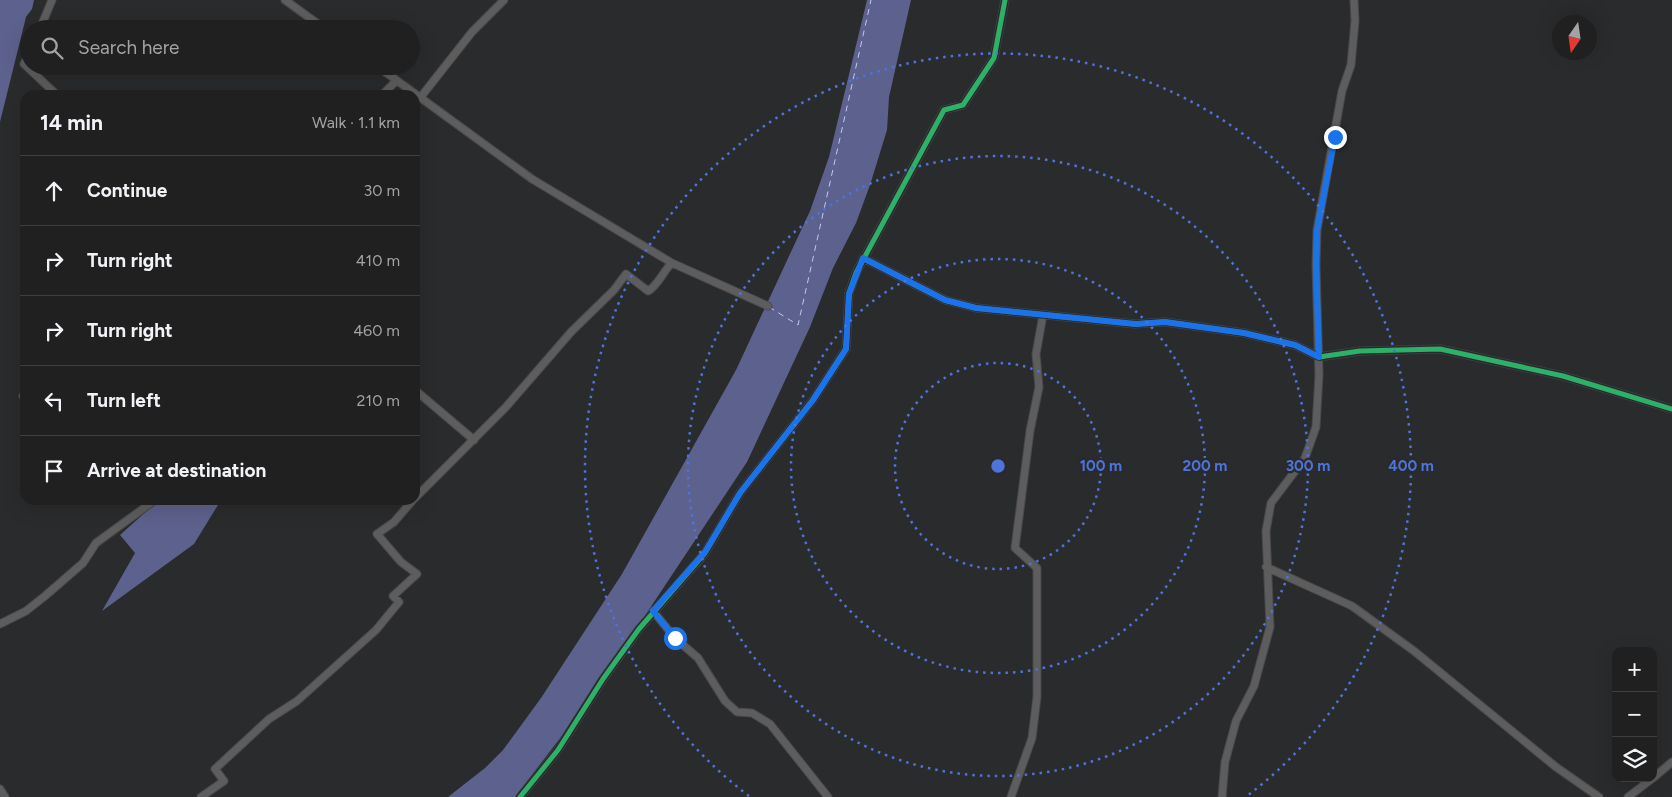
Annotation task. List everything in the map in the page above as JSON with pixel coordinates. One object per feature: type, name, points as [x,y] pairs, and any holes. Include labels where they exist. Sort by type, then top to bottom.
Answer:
[{"type":"street","points":[[44,20],[52,0]]},
{"type":"street","points":[[285,0],[313,20]]},
{"type":"street","points":[[504,0],[472,32],[420,98],[532,179],[672,263],[768,306]]},
{"type":"street","points":[[520,797],[558,750],[603,679],[653,611],[705,552],[740,493],[813,400],[846,349],[849,294],[863,258],[944,110],[963,105],[994,58],[1005,0]]},
{"type":"street","points":[[1222,797],[1225,762],[1236,721],[1254,686],[1265,652],[1270,627],[1266,532],[1272,503],[1305,458],[1316,427],[1319,357],[1316,265],[1317,230],[1342,91],[1351,65],[1355,20],[1354,0]]},
{"type":"street","points":[[36,75],[52,90]]},
{"type":"street","points":[[388,75],[409,90]]},
{"type":"street","points":[[387,90],[396,81]]},
{"type":"street","points":[[863,258],[945,300],[976,308],[1136,324],[1165,322],[1244,333],[1295,345],[1319,357],[1369,351],[1440,349],[1563,376],[1672,409]]},
{"type":"street","points":[[420,493],[474,440],[571,332],[614,290],[626,274],[648,290],[654,288],[662,273],[672,263]]},
{"type":"street","points":[[1010,797],[1032,738],[1037,697],[1037,568],[1015,548],[1030,431],[1039,387],[1036,354],[1043,315]]},
{"type":"street","points":[[420,394],[474,440]]},
{"type":"street","points":[[0,624],[26,611],[39,601],[82,563],[96,543],[147,505]]},
{"type":"street","points":[[201,797],[224,781],[215,769],[269,719],[297,701],[362,644],[399,602],[393,596],[417,574],[401,562],[377,534],[394,522],[409,505]]},
{"type":"street","points":[[1266,567],[1352,606],[1414,651],[1556,768],[1599,797]]},
{"type":"street","points":[[653,611],[675,638],[698,658],[725,701],[737,712],[752,713],[770,724],[828,797]]},
{"type":"street","points":[[1657,775],[1672,762]]},
{"type":"street","points":[[1628,797],[1648,782]]},
{"type":"street","points":[[0,790],[5,797]]},
{"type":"water","points":[[0,0],[34,0],[32,9],[25,20],[20,20],[20,41],[0,122]]},
{"type":"water","points":[[867,0],[911,0],[889,97],[887,130],[856,223],[833,268],[810,327],[747,462],[587,703],[515,797],[448,797],[485,768],[503,750],[541,698],[622,574],[736,370],[810,211],[829,157]]},
{"type":"water","points":[[153,505],[218,505],[194,544],[102,611],[135,553],[120,535]]},
{"type":"ferry route","points":[[769,307],[798,325],[871,0]]},
{"type":"cycle path","points":[[520,797],[558,750],[603,679],[639,629],[705,553],[740,493],[813,400],[846,349],[849,293],[856,273],[944,110],[963,105],[994,58],[1005,0]]},
{"type":"cycle path","points":[[863,258],[945,300],[976,308],[1135,324],[1165,322],[1244,333],[1295,345],[1319,357],[1360,351],[1440,349],[1563,376],[1672,409]]},
{"type":"route","points":[[675,638],[653,611],[705,552],[740,493],[813,400],[846,349],[849,294],[863,258],[945,300],[976,308],[1136,324],[1165,322],[1244,333],[1295,345],[1319,357],[1316,265],[1317,230],[1335,137]]}]
